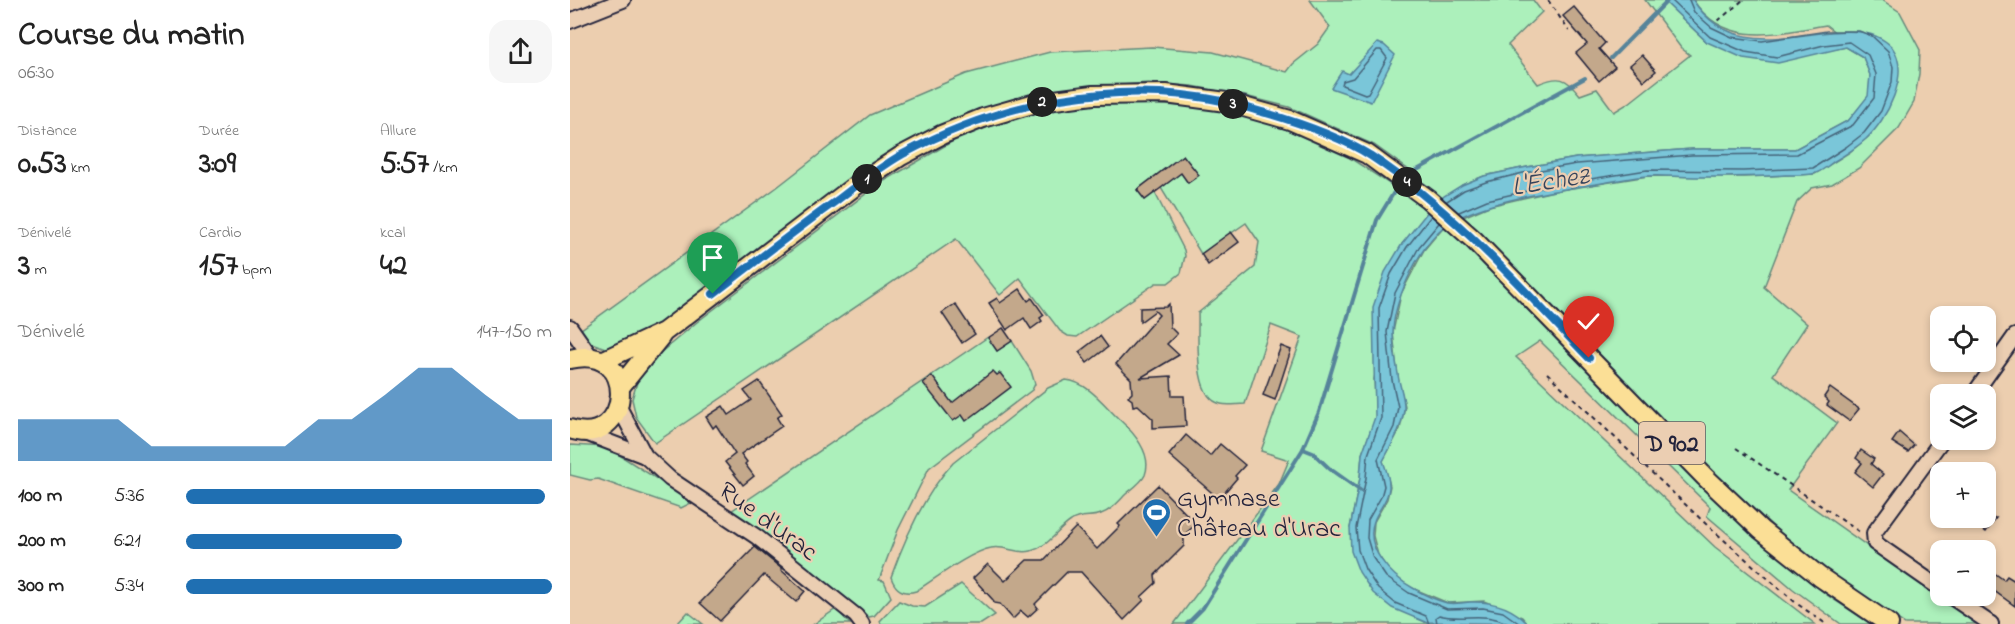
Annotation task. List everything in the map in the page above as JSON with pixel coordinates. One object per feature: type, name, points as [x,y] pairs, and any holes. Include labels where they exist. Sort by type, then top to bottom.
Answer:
[{"type":"main road","name":"D 902","points":[[620,387],[664,332],[811,219],[901,156],[941,135],[983,118],[1039,102],[1094,95],[1166,94],[1226,102],[1297,123],[1367,154],[1428,199],[1474,240],[1705,477],[1753,523],[1820,577],[1889,624]]},
{"type":"main road","name":"D 902","points":[[596,359],[664,332]]},
{"type":"main road","points":[[570,359],[580,357],[596,359],[610,368],[620,387],[621,397],[619,407],[605,425],[594,430],[576,430]]},
{"type":"street","points":[[570,21],[623,0]]},
{"type":"street","points":[[570,327],[596,359]]},
{"type":"street","points":[[1981,384],[2015,336]]},
{"type":"street","name":"Rue d'Urac","points":[[619,407],[645,456],[670,479],[757,537],[856,616],[862,624]]},
{"type":"street","name":"Rue d'Urac","points":[[576,430],[645,456]]},
{"type":"street","points":[[1930,581],[1875,543],[1874,533],[1935,450]]},
{"type":"street","points":[[1965,606],[1991,624]]},
{"type":"path","points":[[1548,0],[1569,31]]},
{"type":"path","points":[[1718,21],[1743,0]]},
{"type":"path","points":[[1547,373],[1707,525],[1796,603],[1826,624]]},
{"type":"path","points":[[1736,448],[1875,543]]},
{"type":"green space","points":[[1310,0],[1533,0],[1542,12],[1508,45],[1538,84],[1551,79],[1562,79],[1580,95],[1597,89],[1614,112],[1629,103],[1690,55],[1681,48],[1645,0],[1663,0],[1707,42],[1825,51],[1846,47],[1863,57],[1870,75],[1869,96],[1849,120],[1795,149],[1692,149],[1576,158],[1484,176],[1462,185],[1402,244],[1374,379],[1376,417],[1362,454],[1360,478],[1350,528],[1425,622],[1465,624],[1174,624],[1279,484],[1289,460],[1261,451],[1302,337],[1271,325],[1245,404],[1221,404],[1212,399],[1205,390],[1199,365],[1198,313],[1255,267],[1259,242],[1246,223],[1201,254],[1161,188],[1181,173],[1188,183],[1198,176],[1183,155],[1137,190],[1145,200],[1155,193],[1184,250],[1181,273],[1168,283],[1156,283],[1077,337],[1068,336],[1060,331],[1020,278],[1000,295],[956,239],[655,443],[636,417],[632,399],[641,369],[697,322],[879,184],[965,134],[1049,109],[1120,103],[1204,107],[1267,121],[1350,158],[1402,192],[1420,178],[1374,145],[1289,107],[1192,86],[1148,83],[1054,90],[998,104],[948,122],[881,157],[817,203],[662,324],[608,349],[589,342],[580,330],[776,188],[870,115],[966,74],[1050,52],[1152,47],[1213,52],[1287,72],[1293,64],[1318,44],[1330,27]]},
{"type":"green space","points":[[1693,0],[1882,0],[1900,12],[1920,50],[1914,102],[1899,128],[1859,168],[1832,184],[1812,188],[1797,202],[1764,287],[1807,324],[1773,375],[1837,423],[1788,490],[1930,590],[1930,606],[1952,606],[1978,624],[1905,624],[1836,577],[1787,539],[1713,472],[1463,217],[1489,206],[1554,191],[1648,176],[1744,177],[1815,174],[1850,152],[1868,137],[1898,83],[1826,25],[1771,34],[1754,34],[1736,32],[1721,26],[1706,15]]},
{"type":"green space","points":[[1445,225],[1654,439],[1771,550],[1827,595],[1871,624],[1841,624],[1793,589],[1707,516],[1710,507],[1540,341],[1516,357],[1715,547],[1815,624],[1528,624],[1522,617],[1484,601],[1448,603],[1412,588],[1391,574],[1378,555],[1373,536],[1374,522],[1387,499],[1390,486],[1383,461],[1400,429],[1405,406],[1398,379],[1393,332],[1401,294],[1424,250]]},
{"type":"green space","points":[[988,337],[997,351],[1012,341],[1031,371],[1035,384],[1032,390],[929,468],[898,530],[879,580],[884,581],[891,597],[874,616],[869,617],[731,511]]},
{"type":"green space","points":[[1066,380],[1089,390],[1141,444],[1147,467],[1142,480],[1108,510],[1097,515],[1075,519],[1037,549],[1021,552],[991,548],[963,560],[916,591],[900,590],[891,577],[896,562],[924,502],[943,475],[953,463],[1048,388]]},
{"type":"green space","points":[[570,445],[607,447],[693,502],[681,508],[598,479],[590,480],[570,475]]},
{"type":"green space","points":[[961,584],[995,615],[981,624],[881,624],[880,621],[899,601],[912,606],[925,607]]},
{"type":"green space","points":[[836,609],[850,624],[814,624]]},
{"type":"green space","points":[[688,612],[703,624],[677,624]]},
{"type":"water","name":"L'Échez","points":[[1663,0],[1693,0],[1715,23],[1740,35],[1767,38],[1849,31],[1872,35],[1892,47],[1897,58],[1898,83],[1894,96],[1882,120],[1866,139],[1816,173],[1740,177],[1630,178],[1492,205],[1452,222],[1438,232],[1422,253],[1407,280],[1394,321],[1394,349],[1404,409],[1399,429],[1383,461],[1389,488],[1387,497],[1374,521],[1373,541],[1376,551],[1388,569],[1405,583],[1434,599],[1447,603],[1478,602],[1502,606],[1516,613],[1528,624],[1425,622],[1392,608],[1373,593],[1359,572],[1351,551],[1350,528],[1360,478],[1362,454],[1375,417],[1373,307],[1385,272],[1402,244],[1429,210],[1444,196],[1484,176],[1576,158],[1692,149],[1795,149],[1849,120],[1868,96],[1870,75],[1863,57],[1846,47],[1778,63],[1743,58],[1707,42]]},
{"type":"water","points":[[1377,43],[1384,45],[1395,55],[1371,102],[1331,88],[1342,71],[1349,74]]},
{"type":"building","points":[[1574,7],[1605,43],[1599,49],[1615,67],[1599,81],[1576,53],[1587,44],[1563,16]]},
{"type":"building","points":[[1642,55],[1656,71],[1644,81],[1630,65]]},
{"type":"building","points":[[1183,155],[1199,175],[1188,183],[1181,173],[1145,200],[1137,190]]},
{"type":"building","points":[[1231,232],[1239,242],[1208,265],[1201,254]]},
{"type":"building","points":[[1020,289],[1028,301],[1032,298],[1044,315],[1040,318],[1042,321],[1031,329],[1024,318],[1007,330],[989,303],[997,298],[1000,303]]},
{"type":"building","points":[[955,304],[975,334],[962,343],[942,313]]},
{"type":"building","points":[[1169,304],[1170,327],[1177,334],[1167,344],[1179,355],[1140,378],[1171,376],[1172,396],[1184,396],[1186,426],[1153,428],[1153,419],[1138,405],[1133,406],[1132,400],[1128,397],[1132,393],[1131,379],[1116,364],[1159,315],[1155,311],[1140,322],[1140,308],[1166,307]]},
{"type":"building","points":[[1003,328],[1012,341],[997,351],[988,338]]},
{"type":"building","points":[[1100,336],[1108,347],[1087,363],[1079,352]]},
{"type":"building","points":[[1281,346],[1291,350],[1275,400],[1263,395]]},
{"type":"building","points":[[993,371],[997,375],[1000,373],[1011,387],[966,421],[962,415],[953,421],[923,383],[932,376],[952,403]]},
{"type":"building","points":[[759,381],[782,414],[777,418],[782,426],[741,454],[754,476],[743,485],[725,462],[735,454],[716,425],[713,428],[706,417],[723,406],[729,415],[751,400],[744,391]]},
{"type":"building","points":[[1830,388],[1859,409],[1849,421],[1827,405],[1829,402],[1824,397]]},
{"type":"building","points":[[1899,432],[1914,445],[1908,452],[1892,442]]},
{"type":"building","points":[[1186,435],[1210,456],[1220,444],[1245,465],[1219,499],[1169,455]]},
{"type":"building","points":[[1861,450],[1874,459],[1871,464],[1883,474],[1873,487],[1855,472],[1862,463],[1856,458]]},
{"type":"building","points":[[1158,485],[1196,524],[1184,535],[1184,546],[1155,575],[1156,583],[1141,597],[1144,600],[1124,620],[1081,572],[1067,572],[1035,604],[1038,608],[1028,617],[1021,611],[1013,619],[1000,604],[994,603],[973,578],[988,564],[1005,581],[1027,560],[1044,560],[1076,527],[1097,549],[1120,526],[1118,524]]},
{"type":"building","points":[[755,547],[805,591],[796,602],[764,575],[720,621],[700,603]]},
{"type":"building","points":[[1996,574],[2004,580],[2007,576],[2015,581],[2015,606],[1996,592]]},
{"type":"waterway","points":[[1611,58],[1668,0]]},
{"type":"waterway","points":[[1406,176],[1585,78]]},
{"type":"waterway","points":[[1187,624],[1203,608],[1303,449],[1319,412],[1377,220],[1399,184]]},
{"type":"waterway","points":[[1303,449],[1313,453],[1330,469],[1361,491]]},
{"type":"place","name":"Gymnase Château d'Urac","points":[[1156,538]]},
{"type":"route","points":[[713,294],[855,186],[901,156],[941,135],[983,118],[1039,102],[1094,95],[1166,94],[1226,102],[1290,120],[1367,154],[1428,199],[1474,240],[1589,358]]}]
